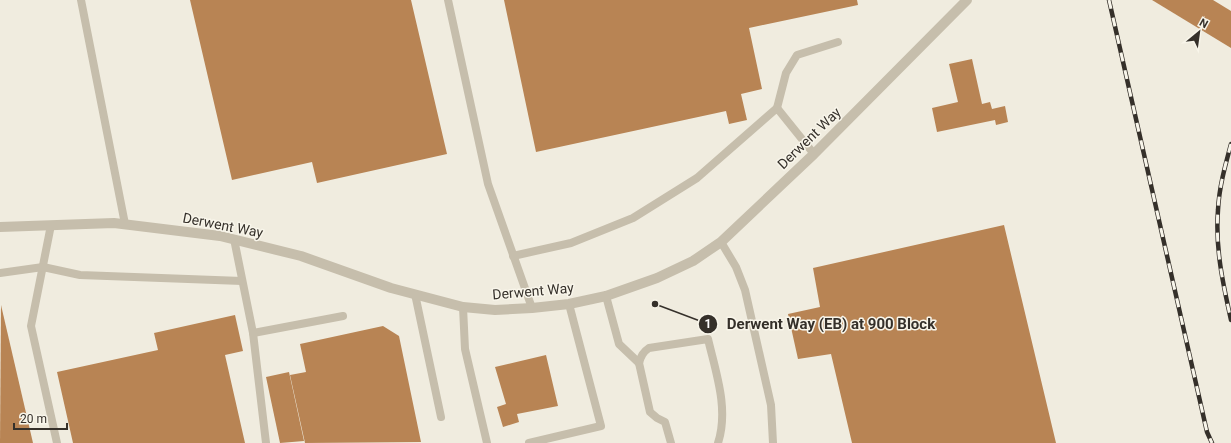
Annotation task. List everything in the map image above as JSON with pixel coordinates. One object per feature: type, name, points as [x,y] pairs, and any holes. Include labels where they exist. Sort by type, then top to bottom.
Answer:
[{"type":"street","name":"Derwent Way","points":[[0,227],[125,224],[220,236],[300,256],[415,294],[463,308],[495,310],[532,308],[569,304],[606,296],[650,280],[693,261],[721,242],[814,154],[967,0]]},
{"type":"lane","points":[[81,0],[125,224]]},
{"type":"lane","points":[[448,0],[488,184],[532,308]]},
{"type":"lane","points":[[513,256],[571,243],[633,218],[698,178],[778,108],[786,73],[797,55],[838,42]]},
{"type":"lane","points":[[778,108],[814,154]]},
{"type":"lane","points":[[51,225],[31,326],[57,443]]},
{"type":"lane","points":[[234,239],[253,333],[266,443]]},
{"type":"lane","points":[[721,242],[736,267],[745,290],[771,405],[773,443]]},
{"type":"lane","points":[[0,273],[43,267],[80,275],[242,281]]},
{"type":"lane","points":[[415,294],[442,417]]},
{"type":"lane","points":[[606,296],[619,344],[625,352],[639,363]]},
{"type":"lane","points":[[529,443],[601,426],[569,304]]},
{"type":"lane","points":[[463,308],[465,349],[487,443]]},
{"type":"lane","points":[[253,333],[343,316]]},
{"type":"lane","points":[[671,443],[664,422],[650,412],[639,363],[644,351],[649,348],[708,339],[723,404],[723,429],[718,443]]},
{"type":"building","points":[[190,0],[411,0],[447,154],[317,183],[312,162],[232,180]]},
{"type":"building","points":[[504,0],[857,0],[858,5],[749,28],[762,89],[741,94],[747,120],[729,124],[726,111],[536,152]]},
{"type":"building","points":[[1152,0],[1213,0],[1231,11],[1231,48]]},
{"type":"building","points":[[972,59],[982,104],[990,102],[992,109],[1005,106],[1008,122],[996,125],[995,120],[937,132],[932,108],[958,102],[949,64]]},
{"type":"building","points":[[1004,225],[1056,443],[852,443],[831,354],[798,359],[788,314],[820,307],[813,268]]},
{"type":"building","points":[[1,305],[33,443],[0,443]]},
{"type":"building","points":[[235,315],[243,351],[225,355],[245,443],[73,443],[57,372],[158,350],[154,333]]},
{"type":"building","points":[[383,326],[399,336],[421,442],[305,443],[290,375],[306,372],[300,344]]},
{"type":"building","points":[[546,355],[558,406],[517,414],[519,422],[503,427],[497,407],[506,404],[495,367]]},
{"type":"building","points":[[289,372],[304,441],[280,443],[266,377]]},
{"type":"railway","points":[[1109,0],[1207,432],[1212,443]]},
{"type":"railway","points":[[1231,144],[1221,185],[1217,224],[1220,266],[1231,320]]},
{"type":"place","name":"Derwent Way (EB) at 900 Block","points":[[655,304]]}]
